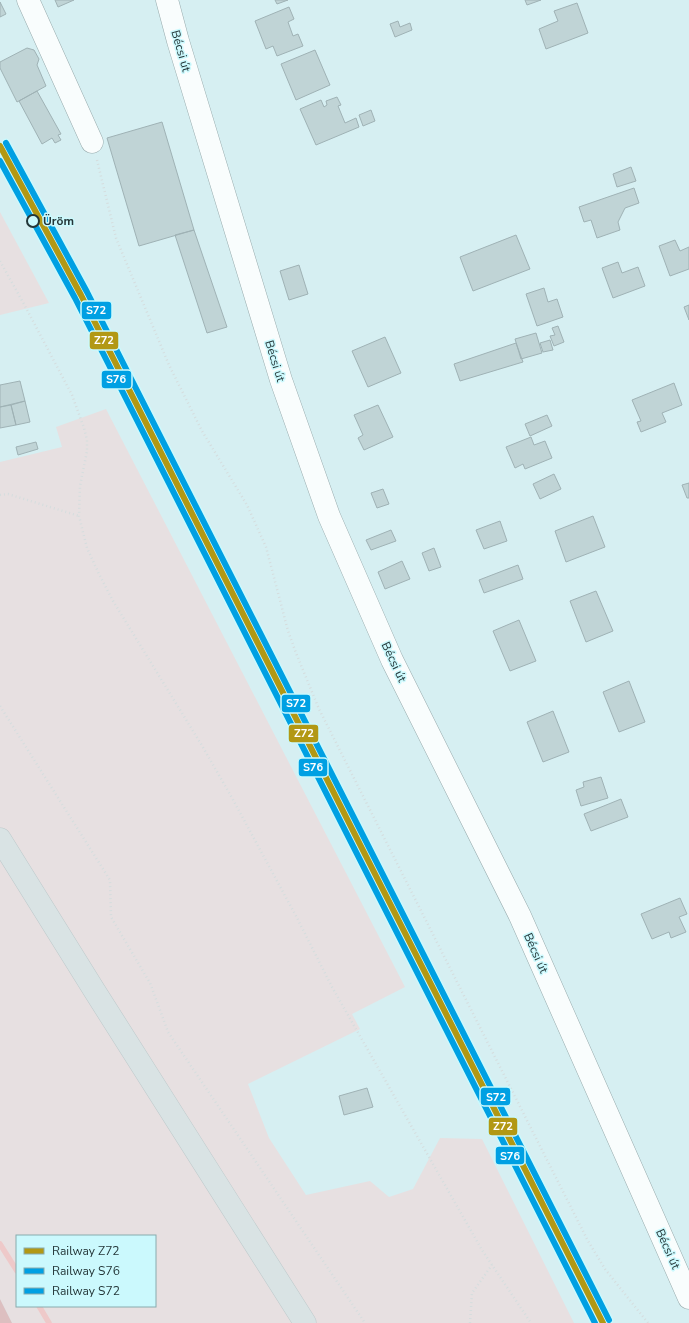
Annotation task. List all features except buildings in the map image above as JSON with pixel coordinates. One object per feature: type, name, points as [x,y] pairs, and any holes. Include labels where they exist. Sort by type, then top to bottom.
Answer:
[{"type":"main road","points":[[0,839],[305,1323]]},
{"type":"street","points":[[28,0],[92,142]]},
{"type":"street","name":"Bécsi út","points":[[166,0],[281,380],[329,516],[392,660],[520,916],[689,1298]]},
{"type":"path","points":[[92,142],[116,238],[168,365],[202,431],[247,506],[260,532],[270,559],[288,631],[319,709],[588,1241],[606,1269],[648,1323]]},
{"type":"path","points":[[0,261],[72,395],[84,428],[87,440],[87,451],[80,486],[79,516],[87,548],[99,574],[113,601],[201,744],[231,796],[296,916],[332,987],[474,1237],[531,1323]]},
{"type":"path","points":[[0,495],[8,494],[79,516]]},
{"type":"path","points":[[0,706],[110,880],[111,917],[150,983],[168,1032],[366,1323]]},
{"type":"path","points":[[470,1323],[472,1293],[492,1266]]},
{"type":"shaded area","points":[[0,212],[49,303],[0,315]]},
{"type":"shaded area","points":[[106,409],[405,987],[352,1014],[360,1029],[248,1084],[269,1138],[306,1195],[370,1181],[389,1197],[413,1189],[440,1138],[482,1139],[574,1323],[12,1323],[0,1299],[0,462],[62,447],[56,427]]},
{"type":"shaded area","points":[[0,1299],[12,1323],[0,1323]]},
{"type":"waterway","points":[[0,1244],[16,1269]]},
{"type":"waterway","points":[[40,1307],[49,1323]]},
{"type":"rail line","name":"S72","points":[[6,143],[87,292],[609,1320]]},
{"type":"rail line","name":"Z72","points":[[0,146],[81,295],[603,1323]]},
{"type":"rail line","name":"S76","points":[[0,161],[75,298],[595,1323]]},
{"type":"place","name":"Üröm","points":[[33,221]]}]
